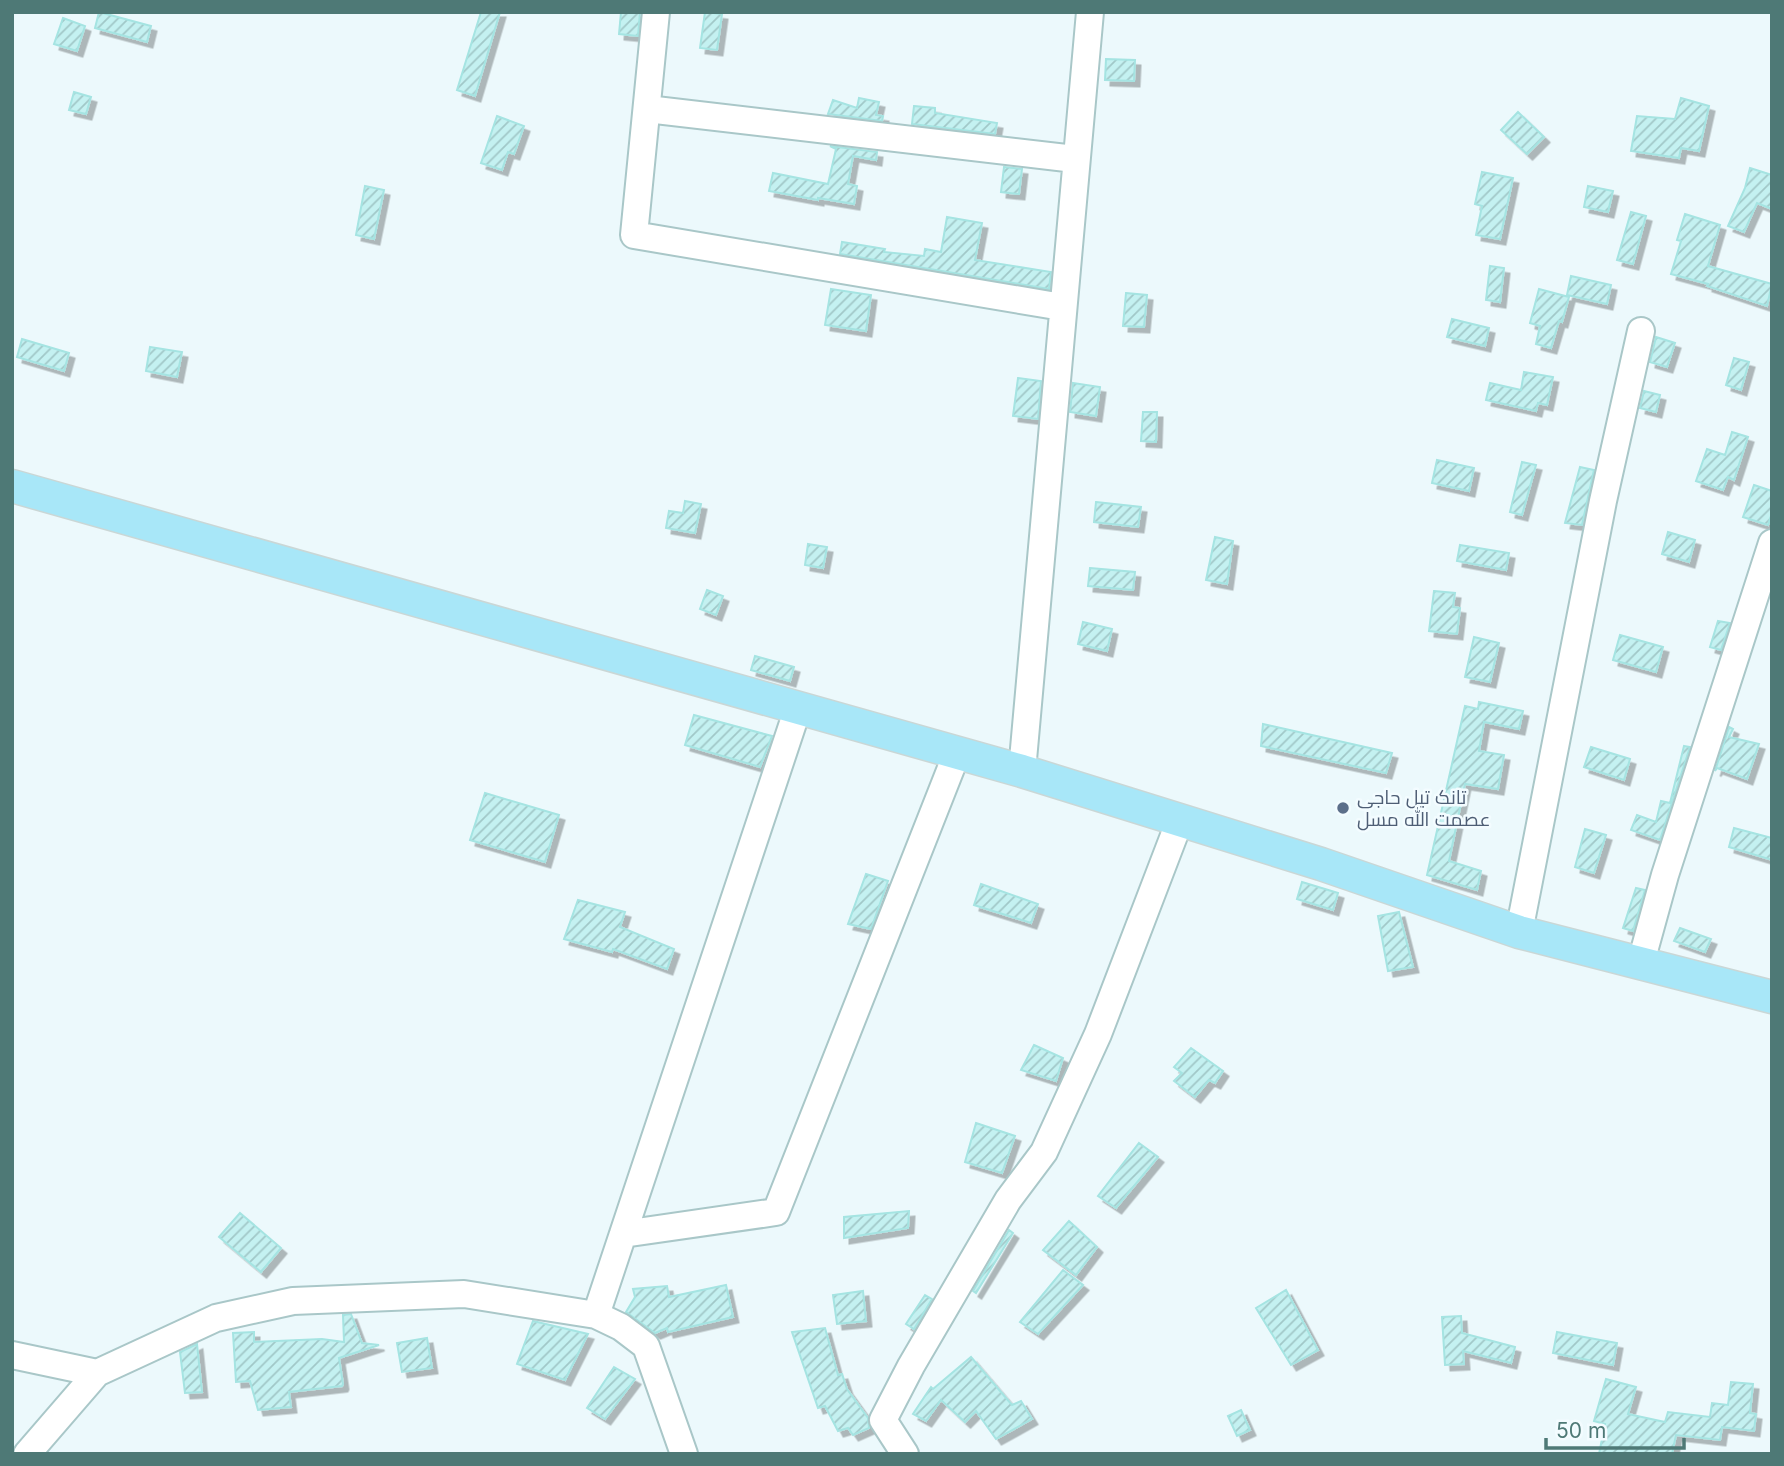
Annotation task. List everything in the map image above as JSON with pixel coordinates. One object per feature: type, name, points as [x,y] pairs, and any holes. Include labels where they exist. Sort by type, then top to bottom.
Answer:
[{"type":"main road","points":[[12,486],[1022,771],[1321,864],[1519,932],[1772,998]]},
{"type":"street","points":[[656,12],[634,235],[1062,307]]},
{"type":"street","points":[[1022,771],[1090,12]]},
{"type":"street","points":[[647,109],[1075,159]]},
{"type":"street","points":[[1519,932],[1603,500],[1641,331]]},
{"type":"street","points":[[1641,962],[1665,874],[1772,543]]},
{"type":"street","points":[[596,1315],[798,708]]},
{"type":"street","points":[[623,1234],[776,1212],[957,753]]},
{"type":"street","points":[[905,1454],[883,1420],[911,1366],[1008,1200],[1044,1152],[1098,1034],[1180,820]]},
{"type":"street","points":[[27,1454],[97,1373],[216,1318],[293,1301],[464,1294],[596,1315],[621,1327],[646,1346],[684,1454]]},
{"type":"street","points":[[12,1355],[97,1373]]},
{"type":"building","points":[[99,12],[151,26],[147,42],[95,28]]},
{"type":"building","points":[[481,12],[500,12],[475,96],[457,90]]},
{"type":"building","points":[[621,12],[640,12],[638,36],[619,34]]},
{"type":"building","points":[[705,12],[722,14],[717,50],[700,48]]},
{"type":"building","points":[[63,18],[85,26],[77,51],[54,44]]},
{"type":"building","points":[[1106,59],[1135,60],[1134,81],[1105,80]]},
{"type":"building","points":[[74,92],[91,97],[86,114],[69,110]]},
{"type":"building","points":[[859,98],[879,102],[876,115],[883,116],[882,121],[828,114],[833,100],[857,108]]},
{"type":"building","points":[[1681,98],[1709,106],[1699,151],[1681,148],[1679,158],[1631,151],[1637,116],[1675,119]]},
{"type":"building","points":[[914,106],[935,108],[935,113],[997,123],[995,134],[912,124]]},
{"type":"building","points":[[1518,112],[1544,137],[1527,154],[1501,130]]},
{"type":"building","points":[[497,116],[524,126],[514,154],[508,152],[502,170],[481,163]]},
{"type":"building","points":[[830,146],[877,152],[876,160],[853,156],[848,184],[857,186],[854,204],[769,191],[773,173],[828,184],[836,149]]},
{"type":"building","points":[[1004,167],[1022,169],[1019,194],[1001,192]]},
{"type":"building","points":[[1750,168],[1772,175],[1772,209],[1757,203],[1744,232],[1728,226],[1745,188]]},
{"type":"building","points":[[1482,172],[1513,178],[1500,239],[1476,235],[1482,206],[1475,204]]},
{"type":"building","points":[[365,186],[384,190],[374,239],[356,235]]},
{"type":"building","points":[[1588,186],[1613,191],[1608,212],[1584,207]]},
{"type":"building","points":[[1631,212],[1646,216],[1633,264],[1617,260]]},
{"type":"building","points":[[1685,214],[1720,225],[1708,266],[1772,284],[1767,306],[1707,286],[1708,284],[1671,274],[1681,241],[1677,240]]},
{"type":"building","points":[[947,217],[982,223],[975,260],[1051,272],[1049,289],[840,254],[842,242],[885,249],[884,252],[924,256],[925,249],[941,252]]},
{"type":"building","points":[[1490,266],[1504,268],[1500,302],[1486,300]]},
{"type":"building","points":[[1571,276],[1611,285],[1607,304],[1567,295]]},
{"type":"building","points":[[831,289],[871,295],[866,331],[825,325]]},
{"type":"building","points":[[1539,289],[1569,297],[1551,348],[1536,344],[1540,326],[1530,323]]},
{"type":"building","points":[[1126,293],[1147,295],[1144,327],[1123,326]]},
{"type":"building","points":[[1452,319],[1489,328],[1485,346],[1447,337]]},
{"type":"building","points":[[1656,337],[1675,343],[1667,367],[1650,362]]},
{"type":"building","points":[[22,339],[69,353],[64,371],[17,357]]},
{"type":"building","points":[[150,347],[182,352],[177,377],[146,371]]},
{"type":"building","points":[[1734,358],[1749,362],[1741,390],[1726,385]]},
{"type":"building","points":[[1524,372],[1553,377],[1547,405],[1538,403],[1536,411],[1486,400],[1490,383],[1521,390]]},
{"type":"building","points":[[1018,378],[1041,381],[1038,419],[1013,416]]},
{"type":"building","points":[[1073,383],[1100,387],[1096,416],[1070,412]]},
{"type":"building","points":[[1644,391],[1660,395],[1656,412],[1640,408]]},
{"type":"building","points":[[1143,412],[1157,412],[1156,442],[1141,441]]},
{"type":"building","points":[[1732,432],[1748,437],[1734,480],[1728,477],[1723,490],[1696,481],[1707,449],[1725,455]]},
{"type":"building","points":[[1437,460],[1474,468],[1469,491],[1432,483]]},
{"type":"building","points":[[1522,462],[1536,465],[1522,515],[1510,512]]},
{"type":"building","points":[[1580,467],[1594,470],[1582,525],[1565,523]]},
{"type":"building","points":[[1754,485],[1772,491],[1772,513],[1768,525],[1743,517]]},
{"type":"building","points":[[685,501],[701,504],[695,533],[666,528],[669,511],[683,513]]},
{"type":"building","points":[[1096,502],[1141,507],[1138,527],[1094,522]]},
{"type":"building","points":[[1668,532],[1695,540],[1689,562],[1662,554]]},
{"type":"building","points":[[1215,537],[1233,541],[1227,584],[1206,580]]},
{"type":"building","points":[[808,544],[827,547],[823,568],[805,565]]},
{"type":"building","points":[[1460,545],[1509,553],[1506,570],[1457,561]]},
{"type":"building","points":[[1090,568],[1135,572],[1133,590],[1088,586]]},
{"type":"building","points":[[707,590],[723,596],[716,615],[700,609]]},
{"type":"building","points":[[1434,591],[1455,593],[1453,607],[1460,608],[1457,634],[1429,631]]},
{"type":"building","points":[[1718,621],[1730,623],[1721,650],[1710,647]]},
{"type":"building","points":[[1083,622],[1112,629],[1107,651],[1078,644]]},
{"type":"building","points":[[1620,635],[1663,647],[1656,672],[1613,660]]},
{"type":"building","points":[[1474,637],[1499,643],[1490,682],[1465,677]]},
{"type":"building","points":[[755,656],[794,667],[790,681],[751,670]]},
{"type":"building","points":[[1479,702],[1523,711],[1519,729],[1484,722],[1479,751],[1504,755],[1498,789],[1465,784],[1449,861],[1481,871],[1477,890],[1427,875],[1465,706],[1478,709]]},
{"type":"building","points":[[694,715],[772,736],[760,767],[685,745]]},
{"type":"building","points":[[1263,724],[1392,753],[1386,773],[1261,746]]},
{"type":"building","points":[[1729,727],[1733,729],[1729,737],[1759,744],[1747,779],[1717,768],[1715,771]]},
{"type":"building","points":[[1684,746],[1690,747],[1660,840],[1631,830],[1637,815],[1656,822],[1661,801],[1670,803]]},
{"type":"building","points":[[1591,747],[1630,759],[1624,780],[1584,767]]},
{"type":"building","points":[[485,793],[559,815],[545,862],[470,840]]},
{"type":"building","points":[[1734,828],[1772,838],[1772,860],[1729,847]]},
{"type":"building","points":[[1585,829],[1606,835],[1594,873],[1575,867]]},
{"type":"building","points":[[866,874],[888,881],[871,929],[848,924]]},
{"type":"building","points":[[1302,882],[1338,893],[1333,910],[1297,899]]},
{"type":"building","points":[[981,884],[1038,904],[1031,923],[974,905]]},
{"type":"building","points":[[1636,888],[1645,890],[1633,931],[1623,928]]},
{"type":"building","points":[[578,900],[625,912],[620,927],[674,949],[667,969],[613,949],[612,952],[564,939]]},
{"type":"building","points":[[1399,912],[1413,967],[1388,971],[1378,916]]},
{"type":"building","points":[[1680,928],[1711,939],[1705,952],[1674,941]]},
{"type":"building","points":[[1034,1045],[1063,1058],[1056,1081],[1021,1070]]},
{"type":"building","points":[[1191,1048],[1223,1071],[1215,1083],[1209,1080],[1195,1097],[1174,1081],[1182,1073],[1174,1067]]},
{"type":"building","points":[[976,1123],[1015,1136],[1002,1173],[965,1162]]},
{"type":"building","points":[[1139,1143],[1158,1157],[1116,1208],[1098,1196]]},
{"type":"building","points":[[909,1211],[908,1228],[844,1238],[844,1217]]},
{"type":"building","points":[[240,1213],[281,1248],[261,1272],[219,1237]]},
{"type":"building","points":[[1069,1221],[1097,1247],[1076,1275],[1043,1250]]},
{"type":"building","points":[[1009,1230],[1013,1233],[976,1293],[973,1291]]},
{"type":"building","points":[[1063,1270],[1083,1285],[1038,1334],[1020,1322]]},
{"type":"building","points":[[726,1285],[733,1317],[668,1332],[667,1328],[655,1333],[626,1312],[635,1297],[633,1289],[667,1286],[669,1297]]},
{"type":"building","points":[[1286,1290],[1318,1350],[1291,1365],[1256,1308]]},
{"type":"building","points":[[863,1291],[866,1321],[837,1324],[833,1295]]},
{"type":"building","points":[[925,1295],[932,1299],[914,1329],[906,1324]]},
{"type":"building","points":[[351,1314],[362,1343],[379,1345],[339,1358],[342,1386],[289,1392],[291,1407],[258,1410],[250,1381],[236,1382],[233,1333],[254,1332],[254,1342],[322,1339],[344,1342],[343,1315]]},
{"type":"building","points":[[1461,1316],[1462,1333],[1515,1347],[1511,1363],[1463,1351],[1464,1364],[1445,1365],[1442,1317]]},
{"type":"building","points":[[533,1321],[588,1334],[565,1380],[517,1364]]},
{"type":"building","points":[[825,1328],[838,1375],[842,1374],[847,1389],[868,1418],[869,1428],[853,1435],[848,1428],[838,1431],[825,1406],[818,1408],[792,1332]]},
{"type":"building","points":[[1557,1332],[1617,1343],[1613,1365],[1553,1353]]},
{"type":"building","points":[[427,1338],[432,1368],[402,1372],[397,1343]]},
{"type":"building","points":[[197,1344],[202,1392],[185,1393],[180,1352]]},
{"type":"building","points":[[971,1357],[1012,1405],[1021,1401],[1032,1419],[996,1439],[976,1411],[965,1422],[941,1400],[926,1421],[913,1414],[931,1387],[933,1389]]},
{"type":"building","points":[[614,1367],[635,1379],[605,1419],[587,1408]]},
{"type":"building","points":[[1606,1379],[1636,1387],[1628,1414],[1665,1422],[1668,1412],[1710,1417],[1712,1403],[1728,1405],[1731,1382],[1753,1384],[1750,1413],[1756,1414],[1754,1431],[1722,1427],[1720,1440],[1676,1435],[1672,1454],[1599,1454],[1605,1424],[1594,1421]]},
{"type":"building","points":[[1241,1410],[1250,1430],[1237,1436],[1228,1416]]},
{"type":"place","name":"تانک تیل حاجی عصمت الله مسل","points":[[1343,808]]}]
